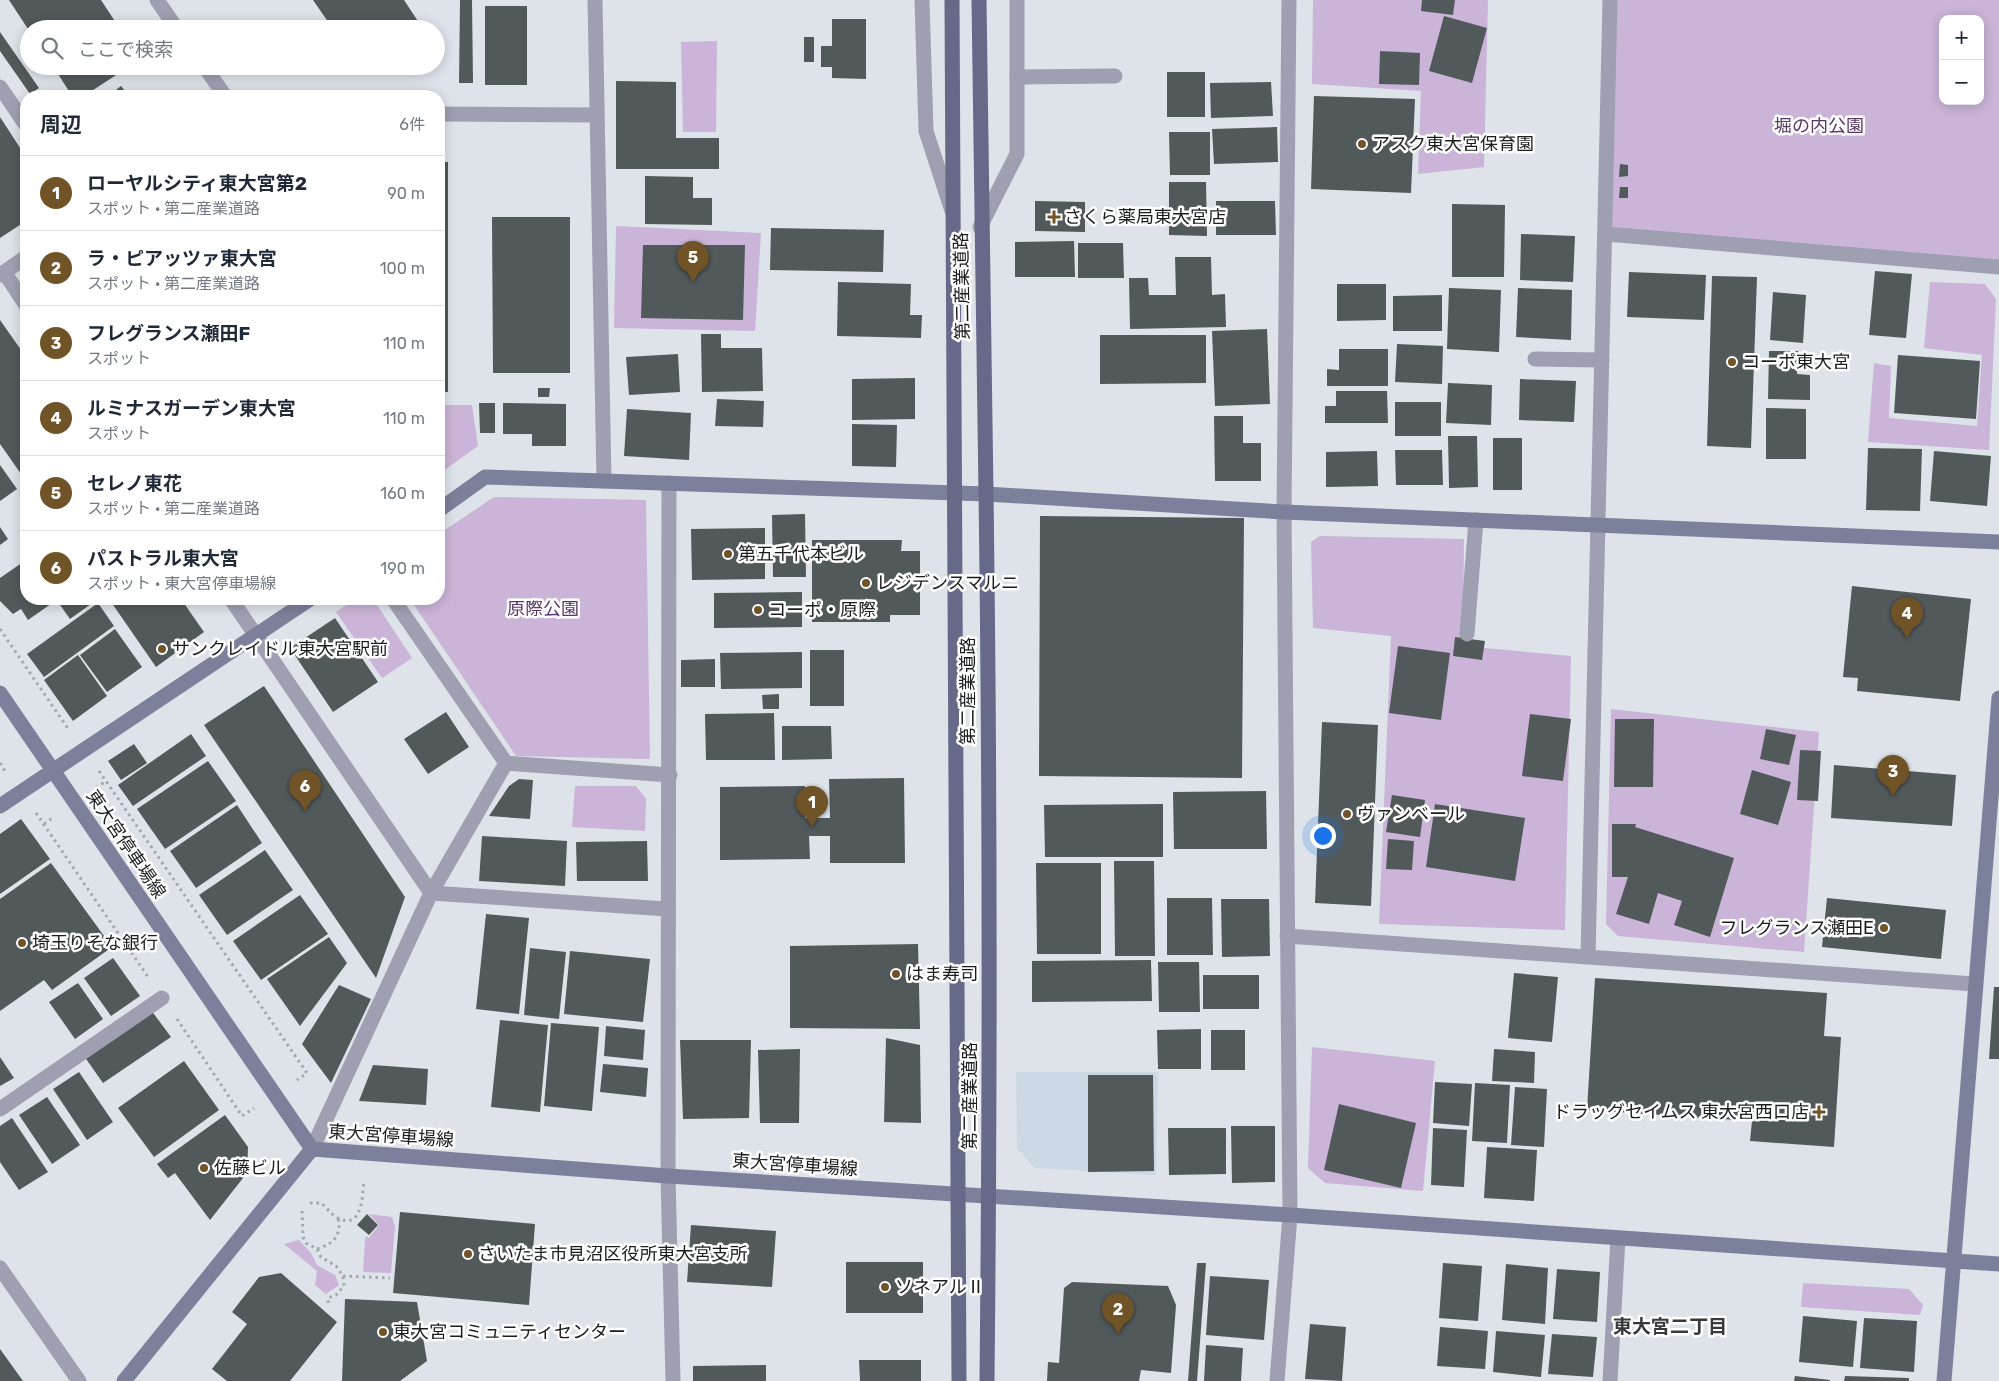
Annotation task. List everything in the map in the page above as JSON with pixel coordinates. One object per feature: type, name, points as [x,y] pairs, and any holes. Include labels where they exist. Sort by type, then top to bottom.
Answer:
[{"type":"main road","name":"第二産業道路","points":[[952,0],[960,1194],[959,1381]]},
{"type":"main road","name":"第二産業道路","points":[[979,0],[980,228],[986,494],[989,1196],[987,1381]]},
{"type":"street","points":[[156,0],[170,20]]},
{"type":"street","points":[[595,0],[604,481]]},
{"type":"street","points":[[922,0],[926,131],[954,219]]},
{"type":"street","points":[[980,228],[1017,154],[1017,0]]},
{"type":"street","points":[[1277,1381],[1290,1215],[1284,512],[1289,0]]},
{"type":"street","points":[[1588,956],[1610,0]]},
{"type":"street","points":[[211,75],[222,90]]},
{"type":"street","points":[[1017,77],[1115,76]]},
{"type":"street","points":[[0,87],[20,116]]},
{"type":"street","points":[[445,114],[597,115]]},
{"type":"street","points":[[1606,234],[1999,267]]},
{"type":"street","points":[[20,261],[2,273],[20,297]]},
{"type":"street","points":[[1535,359],[1602,360]]},
{"type":"street","points":[[445,506],[485,478],[986,494],[1284,512],[1999,542]]},
{"type":"street","points":[[669,483],[668,1176],[673,1381]]},
{"type":"street","points":[[1467,634],[1476,520]]},
{"type":"street","points":[[235,605],[431,894]]},
{"type":"street","points":[[0,806],[301,605]]},
{"type":"street","points":[[397,605],[506,763]]},
{"type":"street","name":"東大宮停車場線","points":[[0,693],[312,1149],[668,1176],[1290,1215],[1999,1264]]},
{"type":"street","points":[[1944,1381],[1975,984],[1998,733],[1999,698]]},
{"type":"street","points":[[506,763],[670,775]]},
{"type":"street","points":[[124,1381],[312,1149],[431,894],[506,763]]},
{"type":"street","points":[[431,894],[667,909]]},
{"type":"street","points":[[1287,936],[1975,984]]},
{"type":"street","points":[[0,1109],[162,998]]},
{"type":"street","points":[[1610,1381],[1618,1238]]},
{"type":"street","points":[[0,1268],[79,1381]]},
{"type":"path","points":[[0,629],[84,750]]},
{"type":"path","points":[[310,1203],[321,1203],[338,1218],[351,1219],[358,1215],[361,1208],[364,1182]]},
{"type":"path","points":[[302,1211],[303,1237],[306,1243],[317,1249],[321,1257],[336,1266],[343,1276],[344,1286],[336,1295],[328,1298],[328,1306]]},
{"type":"path","points":[[317,1249],[332,1243],[336,1238],[339,1231],[338,1218]]},
{"type":"path","points":[[343,1276],[390,1278]]},
{"type":"shaded area","points":[[1016,1072],[1158,1072],[1156,1175],[1035,1168],[1017,1148]]},
{"type":"green space","points":[[1313,0],[1488,0],[1484,167],[1418,174],[1421,91],[1312,84]]},
{"type":"green space","name":"堀の内公園","points":[[1610,0],[1999,0],[1999,267],[1606,234]]},
{"type":"green space","points":[[717,41],[716,132],[683,132],[681,42]]},
{"type":"green space","points":[[616,226],[761,233],[755,331],[614,328]]},
{"type":"green space","points":[[1930,282],[1985,284],[1996,299],[1989,450],[1868,442],[1874,363],[1891,366],[1889,418],[1977,426],[1982,355],[1924,348]]},
{"type":"green space","points":[[445,405],[472,405],[478,446],[445,470]]},
{"type":"green space","name":"原際公園","points":[[494,497],[646,500],[650,759],[516,756],[414,605],[445,605],[445,530]]},
{"type":"green space","points":[[1320,536],[1464,539],[1463,646],[1571,656],[1565,930],[1379,924],[1391,636],[1313,628],[1311,542]]},
{"type":"green space","points":[[346,605],[377,605],[412,658],[382,678],[336,612]]},
{"type":"green space","points":[[1611,709],[1819,732],[1804,952],[1618,936],[1606,924]]},
{"type":"green space","points":[[575,786],[636,786],[646,799],[645,831],[572,827]]},
{"type":"green space","points":[[1312,1047],[1435,1061],[1423,1191],[1325,1183],[1308,1168]]},
{"type":"green space","points":[[369,1214],[392,1217],[395,1226],[391,1273],[363,1272],[366,1236],[369,1238],[379,1225]]},
{"type":"green space","points":[[299,1240],[311,1253],[317,1265],[335,1275],[339,1285],[326,1294],[315,1285],[317,1271],[284,1244]]},
{"type":"green space","points":[[1803,1283],[1909,1289],[1923,1305],[1920,1315],[1801,1307]]},
{"type":"building","points":[[9,0],[101,0],[114,20],[22,20]]},
{"type":"building","points":[[313,0],[404,0],[417,20],[327,20]]},
{"type":"building","points":[[460,0],[472,0],[473,83],[459,83]]},
{"type":"building","points":[[1422,0],[1455,0],[1453,15],[1421,11]]},
{"type":"building","points":[[485,6],[527,6],[527,85],[485,85]]},
{"type":"building","points":[[1444,16],[1487,28],[1472,83],[1429,71]]},
{"type":"building","points":[[832,19],[866,19],[866,79],[832,78],[832,67],[821,67],[821,46],[832,46]]},
{"type":"building","points":[[0,32],[20,61],[20,75],[30,75],[39,88],[27,90],[0,51]]},
{"type":"building","points":[[804,37],[814,37],[814,62],[804,62]]},
{"type":"building","points":[[1380,51],[1420,53],[1419,85],[1379,84]]},
{"type":"building","points":[[1167,72],[1205,72],[1205,117],[1167,117]]},
{"type":"building","points":[[59,75],[116,75],[93,90],[68,90]]},
{"type":"building","points":[[616,81],[676,82],[676,138],[719,138],[719,169],[616,169]]},
{"type":"building","points":[[1271,82],[1273,116],[1211,118],[1210,83]]},
{"type":"building","points":[[121,86],[124,90],[116,90]]},
{"type":"building","points":[[1314,96],[1415,99],[1411,193],[1311,189]]},
{"type":"building","points":[[0,117],[20,148],[20,225],[0,238]]},
{"type":"building","points":[[1277,127],[1278,162],[1214,164],[1212,129]]},
{"type":"building","points":[[1169,132],[1210,132],[1210,175],[1170,175]]},
{"type":"building","points":[[445,162],[448,162],[448,392],[445,392]]},
{"type":"building","points":[[1620,164],[1628,165],[1628,176],[1619,177]]},
{"type":"building","points":[[645,176],[693,177],[693,198],[712,198],[712,225],[645,224]]},
{"type":"building","points":[[1169,182],[1206,182],[1207,236],[1169,235]]},
{"type":"building","points":[[1620,187],[1628,187],[1628,198],[1619,198]]},
{"type":"building","points":[[1035,201],[1085,202],[1085,232],[1035,231]]},
{"type":"building","points":[[1216,201],[1275,201],[1276,235],[1216,235]]},
{"type":"building","points":[[1452,204],[1505,205],[1504,277],[1452,277]]},
{"type":"building","points":[[492,217],[570,217],[570,373],[493,373]]},
{"type":"building","points":[[771,228],[884,230],[883,272],[770,270]]},
{"type":"building","points":[[1521,234],[1575,236],[1573,282],[1520,280]]},
{"type":"building","points":[[1074,241],[1075,277],[1015,277],[1015,242]]},
{"type":"building","points":[[1078,243],[1123,243],[1124,278],[1078,278]]},
{"type":"building","points":[[643,245],[745,245],[743,320],[641,318]]},
{"type":"building","points":[[1175,257],[1211,257],[1212,295],[1225,294],[1226,327],[1130,329],[1129,278],[1148,278],[1149,295],[1176,295]]},
{"type":"building","points":[[1875,271],[1912,274],[1906,338],[1869,335]]},
{"type":"building","points":[[1629,272],[1706,275],[1704,320],[1627,317]]},
{"type":"building","name":"コーポ東大宮","points":[[1712,276],[1757,277],[1751,448],[1707,446]]},
{"type":"building","points":[[838,282],[911,284],[910,315],[922,315],[921,338],[837,336]]},
{"type":"building","points":[[1337,284],[1386,284],[1386,320],[1337,321]]},
{"type":"building","points":[[1449,288],[1501,290],[1499,352],[1447,349]]},
{"type":"building","points":[[1518,288],[1572,290],[1571,340],[1516,337]]},
{"type":"building","points":[[1773,292],[1806,295],[1803,343],[1770,340]]},
{"type":"building","points":[[1442,295],[1442,331],[1393,331],[1393,296]]},
{"type":"building","points":[[0,320],[20,348],[20,472],[0,444]]},
{"type":"building","points":[[1267,329],[1270,404],[1215,406],[1212,331]]},
{"type":"building","points":[[701,334],[721,334],[721,348],[762,348],[763,391],[702,392]]},
{"type":"building","points":[[1100,335],[1206,335],[1206,383],[1100,384]]},
{"type":"building","points":[[1397,344],[1443,346],[1442,384],[1395,382]]},
{"type":"building","points":[[1339,349],[1388,349],[1388,386],[1327,386],[1327,369],[1339,370]]},
{"type":"building","points":[[1769,351],[1798,351],[1797,374],[1810,375],[1810,400],[1768,399]]},
{"type":"building","points":[[678,354],[680,392],[629,395],[626,357]]},
{"type":"building","points":[[1898,355],[1980,361],[1976,419],[1894,413]]},
{"type":"building","points":[[915,378],[915,419],[852,420],[852,379]]},
{"type":"building","points":[[1520,379],[1576,381],[1574,422],[1519,420]]},
{"type":"building","points":[[1448,383],[1492,385],[1491,425],[1446,423]]},
{"type":"building","points":[[538,388],[550,388],[549,397],[538,397]]},
{"type":"building","points":[[1336,391],[1387,391],[1388,423],[1325,423],[1325,406],[1336,406]]},
{"type":"building","points":[[717,399],[764,401],[763,427],[715,426]]},
{"type":"building","points":[[1395,402],[1441,402],[1441,436],[1395,436]]},
{"type":"building","points":[[479,403],[495,403],[495,433],[480,433]]},
{"type":"building","points":[[503,403],[566,404],[566,446],[532,446],[532,434],[503,434]]},
{"type":"building","points":[[1766,408],[1806,409],[1806,459],[1766,459]]},
{"type":"building","points":[[627,409],[691,413],[689,460],[624,456]]},
{"type":"building","points":[[1214,416],[1243,416],[1243,443],[1261,443],[1261,481],[1215,481]]},
{"type":"building","points":[[852,424],[897,425],[896,467],[852,466]]},
{"type":"building","points":[[1448,436],[1477,436],[1478,487],[1449,488]]},
{"type":"building","points":[[1493,438],[1522,438],[1522,490],[1493,490]]},
{"type":"building","points":[[1868,448],[1922,449],[1920,511],[1866,510]]},
{"type":"building","points":[[1395,450],[1442,450],[1443,485],[1396,485]]},
{"type":"building","points":[[1377,451],[1378,486],[1326,487],[1326,452]]},
{"type":"building","points":[[1934,451],[1991,456],[1987,506],[1930,501]]},
{"type":"building","points":[[0,465],[17,489],[0,501]]},
{"type":"building","points":[[805,514],[806,577],[773,577],[772,515]]},
{"type":"building","points":[[1040,516],[1244,518],[1242,778],[1039,776]]},
{"type":"building","points":[[0,527],[8,539],[0,545]]},
{"type":"building","name":"第五千代本ビル","points":[[765,528],[765,579],[692,580],[691,529]]},
{"type":"building","name":"レジデンスマルニ","points":[[812,540],[902,540],[901,551],[920,551],[920,615],[890,615],[890,622],[812,622]]},
{"type":"building","points":[[20,564],[20,605],[49,605],[28,620],[21,609],[13,614],[0,601],[0,578]]},
{"type":"building","points":[[1852,586],[1971,599],[1960,701],[1857,691],[1858,678],[1843,677]]},
{"type":"building","name":"コーポ・原際","points":[[802,592],[802,627],[714,628],[714,593]]},
{"type":"building","points":[[60,605],[90,605],[70,619]]},
{"type":"building","points":[[95,605],[99,605],[114,626],[44,677],[27,654]]},
{"type":"building","name":"サンクレイドル東大宮駅前","points":[[113,605],[185,605],[204,632],[156,667]]},
{"type":"building","points":[[335,618],[378,682],[333,712],[290,648]]},
{"type":"building","points":[[115,629],[142,667],[107,692],[80,655]]},
{"type":"building","points":[[1455,637],[1485,641],[1482,660],[1453,656]]},
{"type":"building","points":[[1398,646],[1450,653],[1441,720],[1389,713]]},
{"type":"building","points":[[810,650],[844,650],[844,706],[810,706]]},
{"type":"building","points":[[802,652],[802,688],[721,689],[720,653]]},
{"type":"building","points":[[78,655],[107,696],[73,721],[44,680]]},
{"type":"building","points":[[715,659],[715,687],[681,687],[681,660]]},
{"type":"building","points":[[264,686],[405,897],[376,978],[204,725]]},
{"type":"building","points":[[779,694],[779,709],[763,709],[762,695]]},
{"type":"building","points":[[446,712],[469,747],[428,774],[404,739]]},
{"type":"building","points":[[774,713],[775,760],[706,760],[705,714]]},
{"type":"building","points":[[1530,714],[1571,719],[1563,781],[1522,776]]},
{"type":"building","points":[[1615,719],[1654,719],[1653,787],[1614,787]]},
{"type":"building","name":"ヴァンベール","points":[[1322,722],[1378,725],[1371,906],[1315,903]]},
{"type":"building","points":[[782,726],[831,726],[832,759],[782,760]]},
{"type":"building","points":[[1766,729],[1796,735],[1789,765],[1760,759]]},
{"type":"building","points":[[191,734],[206,756],[133,806],[118,785]]},
{"type":"building","points":[[134,744],[147,763],[121,780],[108,761]]},
{"type":"building","points":[[1800,750],[1821,751],[1818,801],[1797,800]]},
{"type":"building","points":[[208,761],[236,801],[165,849],[137,809]]},
{"type":"building","points":[[1834,765],[1956,775],[1952,826],[1831,818]]},
{"type":"building","points":[[1752,770],[1791,782],[1778,825],[1740,814]]},
{"type":"building","points":[[904,778],[905,863],[830,863],[830,836],[809,836],[810,859],[720,860],[720,787],[805,786],[805,818],[830,818],[829,779]]},
{"type":"building","points":[[519,779],[533,780],[530,819],[489,816],[509,786]]},
{"type":"building","points":[[1266,791],[1267,849],[1174,849],[1173,792]]},
{"type":"building","points":[[1392,795],[1425,800],[1420,837],[1386,832]]},
{"type":"building","points":[[1163,804],[1163,857],[1045,857],[1044,805]]},
{"type":"building","points":[[1435,804],[1525,818],[1515,881],[1426,867]]},
{"type":"building","points":[[237,805],[262,843],[196,888],[170,851]]},
{"type":"building","points":[[21,819],[50,859],[0,894],[0,834]]},
{"type":"building","points":[[1612,824],[1636,824],[1635,827],[1734,858],[1710,937],[1674,925],[1682,901],[1658,893],[1649,924],[1616,914],[1628,877],[1612,877]]},
{"type":"building","points":[[482,836],[567,841],[565,886],[479,881]]},
{"type":"building","points":[[1388,839],[1414,841],[1412,870],[1386,869]]},
{"type":"building","points":[[647,841],[648,881],[577,881],[576,842]]},
{"type":"building","points":[[265,850],[293,890],[227,935],[199,895]]},
{"type":"building","points":[[1114,861],[1154,861],[1155,956],[1115,956]]},
{"type":"building","points":[[51,863],[112,947],[52,990],[44,980],[0,1011],[0,899]]},
{"type":"building","points":[[1036,863],[1101,863],[1101,954],[1037,954]]},
{"type":"building","points":[[300,895],[328,934],[261,980],[233,941]]},
{"type":"building","points":[[1167,898],[1212,898],[1213,955],[1167,955]]},
{"type":"building","name":"フレグランス瀬田E","points":[[1827,898],[1946,910],[1941,959],[1822,947]]},
{"type":"building","points":[[1221,899],[1269,899],[1270,956],[1222,957]]},
{"type":"building","points":[[486,914],[529,918],[519,1014],[476,1009]]},
{"type":"building","points":[[329,937],[347,963],[300,1026],[267,979]]},
{"type":"building","points":[[918,944],[920,1029],[790,1028],[790,946]]},
{"type":"building","points":[[530,948],[566,952],[559,1019],[524,1015]]},
{"type":"building","points":[[570,951],[650,959],[643,1022],[564,1014]]},
{"type":"building","points":[[113,958],[140,996],[111,1016],[84,978]]},
{"type":"building","points":[[1151,960],[1152,1001],[1032,1002],[1032,961]]},
{"type":"building","points":[[1158,962],[1199,962],[1200,1012],[1159,1012]]},
{"type":"building","points":[[1514,973],[1558,977],[1552,1042],[1508,1038]]},
{"type":"building","points":[[1203,975],[1259,975],[1259,1009],[1203,1009]]},
{"type":"building","points":[[1595,978],[1827,993],[1824,1036],[1841,1037],[1834,1147],[1750,1141],[1752,1121],[1587,1110]]},
{"type":"building","points":[[78,983],[103,1019],[75,1039],[49,1002]]},
{"type":"building","points":[[339,985],[371,999],[331,1083],[302,1044]]},
{"type":"building","points":[[1994,987],[1999,987],[1999,1059],[1989,1059]]},
{"type":"building","points":[[151,1010],[171,1037],[103,1083],[84,1056]]},
{"type":"building","points":[[500,1020],[548,1025],[540,1112],[491,1107]]},
{"type":"building","points":[[551,1023],[599,1027],[592,1111],[544,1106]]},
{"type":"building","points":[[606,1026],[645,1030],[643,1060],[604,1056]]},
{"type":"building","points":[[1201,1029],[1201,1069],[1158,1069],[1157,1030]]},
{"type":"building","points":[[1211,1030],[1245,1030],[1245,1070],[1211,1070]]},
{"type":"building","points":[[886,1038],[920,1045],[921,1123],[884,1122]]},
{"type":"building","points":[[680,1040],[751,1040],[749,1118],[683,1119]]},
{"type":"building","points":[[800,1049],[799,1123],[760,1123],[758,1050]]},
{"type":"building","points":[[1494,1049],[1535,1052],[1534,1083],[1492,1081]]},
{"type":"building","points":[[0,1057],[14,1078],[0,1086]]},
{"type":"building","points":[[184,1061],[219,1110],[154,1157],[118,1108]]},
{"type":"building","points":[[603,1064],[648,1068],[646,1097],[600,1092]]},
{"type":"building","points":[[373,1065],[428,1069],[426,1105],[359,1101]]},
{"type":"building","points":[[79,1072],[113,1122],[87,1140],[53,1089]]},
{"type":"building","points":[[1088,1075],[1153,1075],[1154,1171],[1088,1172]]},
{"type":"building","points":[[1435,1082],[1472,1084],[1469,1126],[1433,1123]]},
{"type":"building","points":[[1475,1083],[1510,1085],[1507,1143],[1472,1141]]},
{"type":"building","points":[[1515,1087],[1547,1089],[1544,1147],[1511,1145]]},
{"type":"building","points":[[47,1097],[80,1145],[52,1164],[19,1115]]},
{"type":"building","points":[[1339,1104],[1416,1123],[1401,1188],[1324,1170]]},
{"type":"building","name":"佐藤ビル","points":[[225,1115],[248,1147],[247,1173],[210,1220],[175,1173],[168,1178],[157,1164]]},
{"type":"building","points":[[12,1118],[48,1172],[19,1190],[0,1162],[0,1126]]},
{"type":"building","points":[[1231,1126],[1275,1126],[1275,1182],[1232,1183]]},
{"type":"building","points":[[1168,1128],[1226,1128],[1226,1174],[1169,1175]]},
{"type":"building","points":[[1433,1128],[1467,1130],[1464,1187],[1431,1185]]},
{"type":"building","points":[[1487,1147],[1537,1150],[1534,1201],[1484,1198]]},
{"type":"building","points":[[400,1212],[535,1224],[529,1305],[393,1293]]},
{"type":"building","points":[[367,1214],[378,1225],[369,1235],[357,1225]]},
{"type":"building","points":[[691,1225],[776,1231],[772,1287],[687,1282]]},
{"type":"building","name":"ソネアルⅡ","points":[[846,1262],[923,1262],[923,1313],[846,1313]]},
{"type":"building","points":[[1197,1263],[1206,1263],[1197,1381],[1188,1381]]},
{"type":"building","points":[[1443,1263],[1482,1266],[1478,1321],[1439,1318]]},
{"type":"building","points":[[1506,1264],[1548,1268],[1545,1324],[1502,1320]]},
{"type":"building","points":[[1557,1269],[1600,1272],[1597,1322],[1553,1319]]},
{"type":"building","points":[[281,1273],[337,1322],[290,1381],[227,1381],[212,1369],[247,1324],[232,1312],[259,1277]]},
{"type":"building","points":[[1210,1276],[1269,1280],[1264,1340],[1206,1335]]},
{"type":"building","points":[[1072,1282],[1168,1286],[1176,1305],[1171,1373],[1141,1370],[1139,1381],[1047,1381],[1048,1362],[1059,1363],[1064,1288]]},
{"type":"building","name":"東大宮コミュニティセンター","points":[[345,1299],[417,1302],[427,1361],[400,1381],[342,1381]]},
{"type":"building","points":[[1803,1316],[1857,1321],[1853,1367],[1799,1362]]},
{"type":"building","points":[[1864,1318],[1917,1321],[1914,1372],[1860,1368]]},
{"type":"building","points":[[1310,1324],[1346,1327],[1342,1381],[1305,1379]]},
{"type":"building","points":[[1440,1327],[1488,1331],[1485,1369],[1437,1366]]},
{"type":"building","points":[[1496,1331],[1545,1335],[1541,1377],[1493,1372]]},
{"type":"building","points":[[1552,1334],[1597,1337],[1593,1377],[1548,1374]]},
{"type":"building","points":[[1206,1345],[1243,1348],[1241,1381],[1204,1381]]},
{"type":"building","points":[[0,1349],[23,1381],[0,1381]]},
{"type":"building","points":[[859,1360],[921,1360],[921,1381],[860,1381]]},
{"type":"building","points":[[766,1365],[766,1381],[693,1381],[693,1366]]},
{"type":"building","points":[[1795,1376],[1830,1380],[1830,1381],[1794,1381]]},
{"type":"building","points":[[1845,1376],[1909,1378],[1909,1381],[1844,1381]]},
{"type":"place","name":"アスク東大宮保育園","points":[[1362,144]]},
{"type":"place","name":"さくら薬局東大宮店","points":[[1054,217]]},
{"type":"place","name":"セレノ東花","points":[[693,282]]},
{"type":"place","name":"コーポ東大宮","points":[[1732,362]]},
{"type":"place","name":"第五千代本ビル","points":[[728,554]]},
{"type":"place","name":"レジデンスマルニ","points":[[866,583]]},
{"type":"place","name":"コーポ・原際","points":[[758,610]]},
{"type":"place","name":"ルミナスガーデン東大宮","points":[[1907,638]]},
{"type":"place","name":"サンクレイドル東大宮駅前","points":[[162,649]]},
{"type":"place","name":"フレグランス瀬田F","points":[[1893,796]]},
{"type":"place","name":"パストラル東大宮","points":[[305,811]]},
{"type":"place","name":"ヴァンベール","points":[[1347,814]]},
{"type":"place","name":"ローヤルシティ東大宮第2","points":[[812,827]]},
{"type":"place","name":"フレグランス瀬田E","points":[[1884,928]]},
{"type":"place","name":"埼玉りそな銀行","points":[[22,943]]},
{"type":"place","name":"はま寿司","points":[[896,974]]},
{"type":"place","name":"ドラッグセイムス 東大宮西口店","points":[[1819,1112]]},
{"type":"place","name":"佐藤ビル","points":[[204,1168]]},
{"type":"place","name":"さいたま市見沼区役所東大宮支所","points":[[468,1254]]},
{"type":"place","name":"ソネアルⅡ","points":[[885,1287]]},
{"type":"place","name":"東大宮コミュニティセンター","points":[[383,1332]]},
{"type":"place","name":"ラ・ピアッツァ東大宮","points":[[1118,1334]]},
{"type":"district","name":"東大宮二丁目","points":[[1670,1326]]}]
